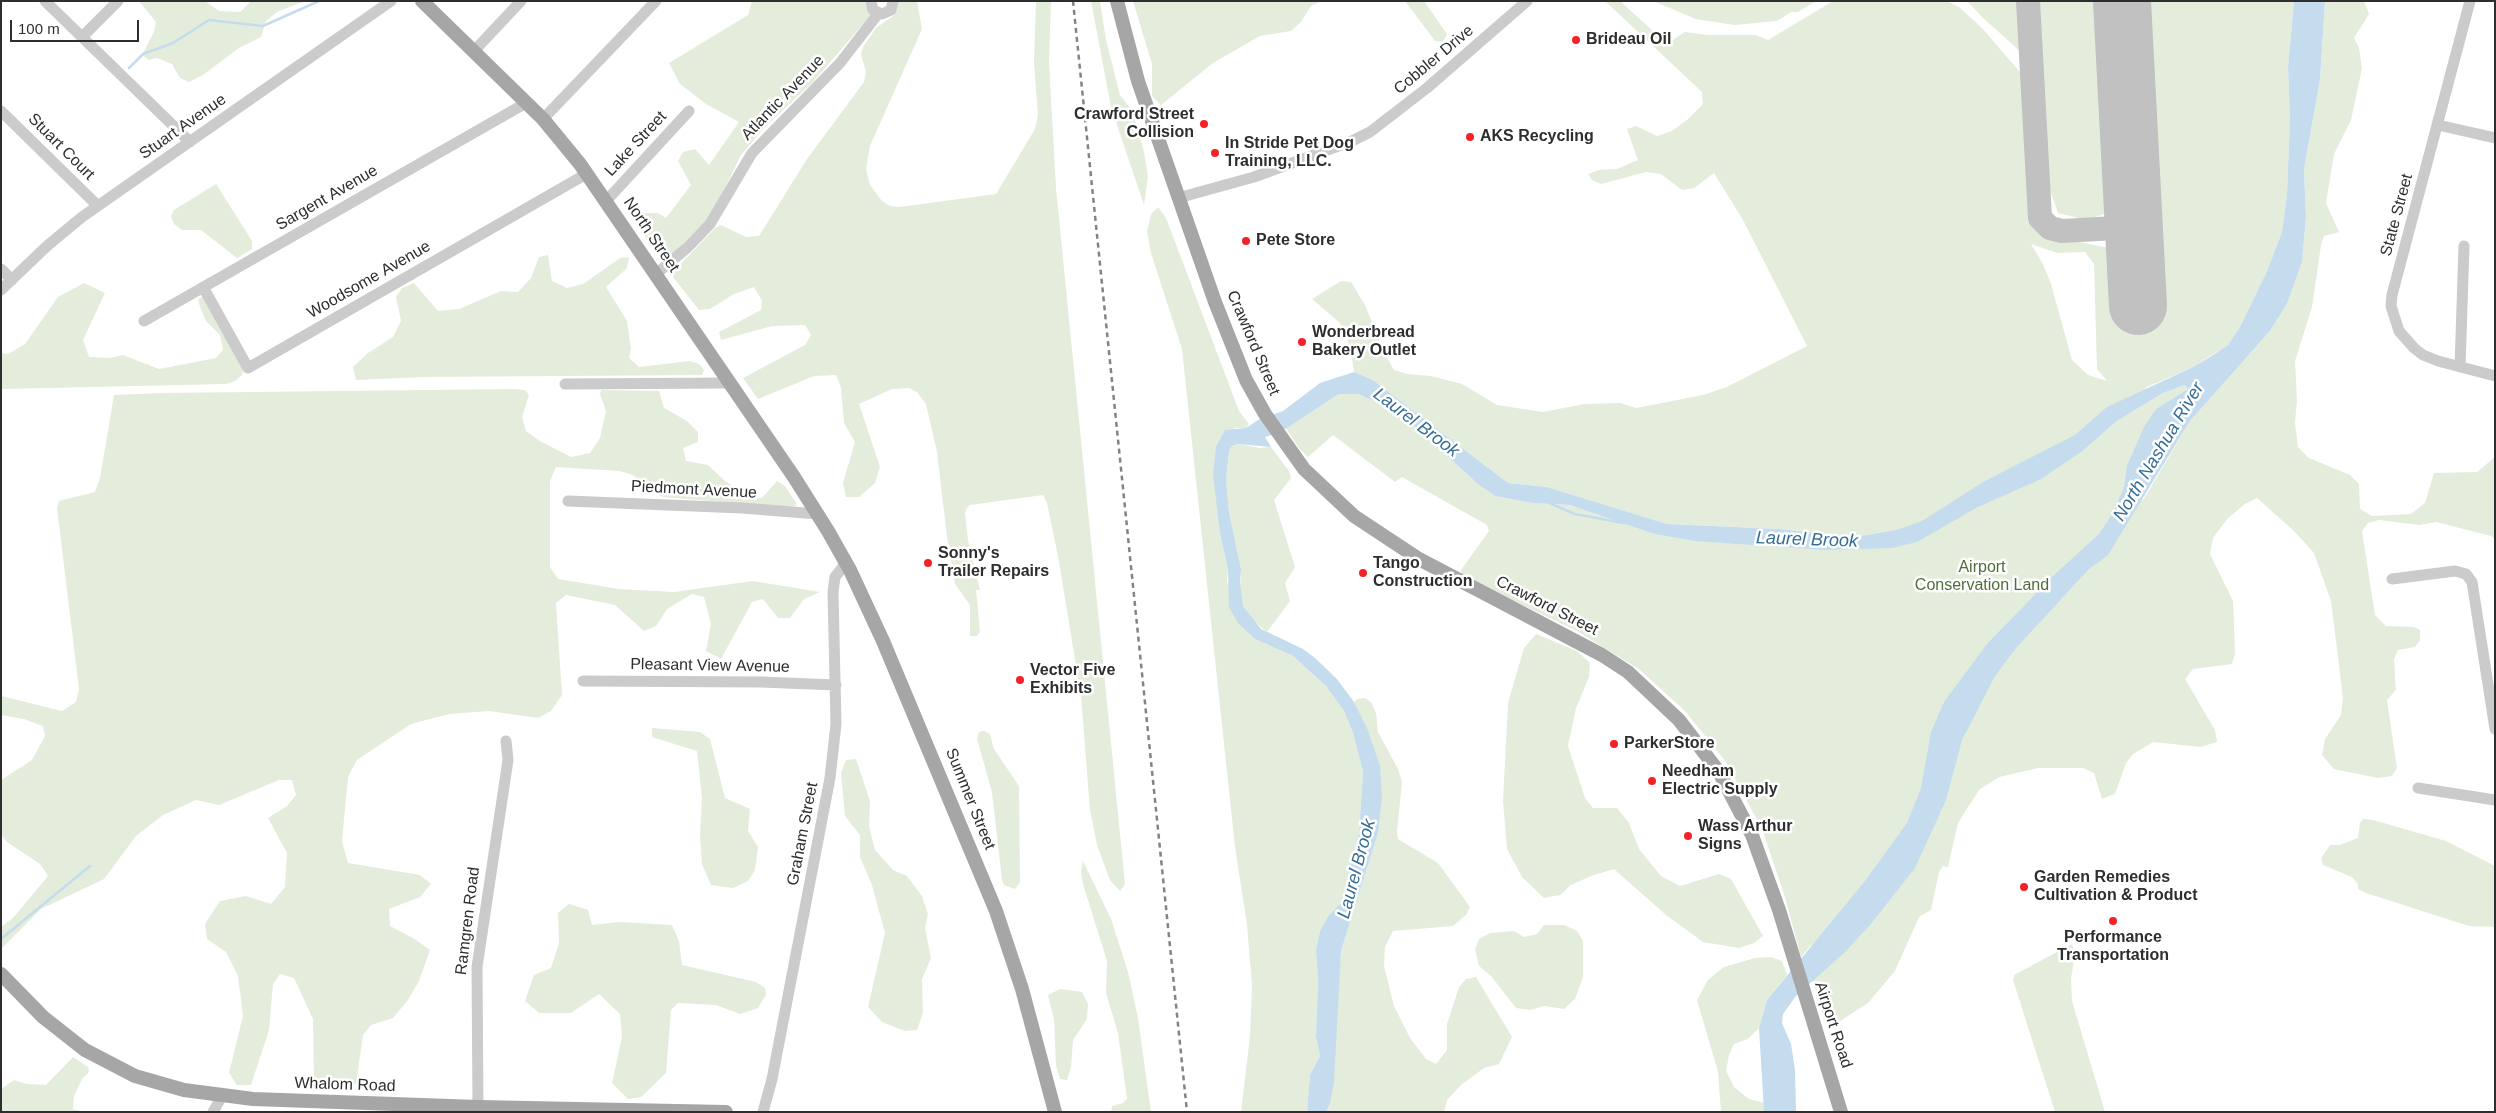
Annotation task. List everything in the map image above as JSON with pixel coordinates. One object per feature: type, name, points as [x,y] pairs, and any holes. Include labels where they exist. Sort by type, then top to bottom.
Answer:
[{"type":"main road","name":"North Street","points":[[422,1],[542,119],[588,173],[818,514]]},
{"type":"main road","name":"Crawford Street","points":[[1117,1],[1138,81],[1231,346],[1246,380],[1282,440],[1304,469],[1334,500],[1375,531],[1419,559],[1572,637],[1602,655],[1628,672],[1679,720],[1719,772],[1738,804],[1765,867],[1791,949]]},
{"type":"main road","name":"Summer Street","points":[[818,514],[846,563],[926,738],[996,911],[1022,988],[1055,1112]]},
{"type":"main road","name":"Airport Road","points":[[1791,949],[1842,1112]]},
{"type":"main road","name":"Whalom Road","points":[[1,974],[51,1024],[105,1062],[164,1086],[222,1096],[561,1110],[726,1112]]},
{"type":"street","points":[[45,1],[190,142]]},
{"type":"street","points":[[82,37],[118,1]]},
{"type":"street","name":"Stuart Avenue","points":[[1,290],[47,246],[98,206],[391,1]]},
{"type":"street","points":[[474,51],[521,1]]},
{"type":"street","points":[[542,119],[656,1]]},
{"type":"street","points":[[870,1],[872,10],[878,14]]},
{"type":"street","name":"Atlantic Avenue","points":[[656,274],[688,247],[710,224],[752,153],[840,62],[878,14],[888,12],[893,1]]},
{"type":"street","name":"Cobbler Drive","points":[[1178,198],[1254,177],[1358,138],[1400,110],[1527,1]]},
{"type":"street","name":"State Street","points":[[2470,1],[2392,295],[2391,306],[2399,331],[2414,348],[2438,361],[2495,376]]},
{"type":"street","name":"Sargent Avenue","points":[[144,321],[526,103]]},
{"type":"street","name":"Stuart Court","points":[[1,111],[98,206]]},
{"type":"street","name":"Lake Street","points":[[606,200],[689,112]]},
{"type":"street","points":[[2438,125],[2495,138]]},
{"type":"street","name":"Woodsome Avenue","points":[[203,287],[248,368],[588,173]]},
{"type":"street","points":[[2460,367],[2463,340],[2464,246]]},
{"type":"street","points":[[1,269],[12,280]]},
{"type":"street","points":[[565,384],[729,383]]},
{"type":"street","name":"Piedmont Avenue","points":[[568,501],[742,508],[818,514]]},
{"type":"street","name":"Graham Street","points":[[763,1112],[772,1079],[830,778],[836,724],[833,592],[835,577],[846,563]]},
{"type":"street","points":[[2392,579],[2455,571],[2466,574],[2472,582],[2495,729]]},
{"type":"street","name":"Pleasant View Avenue","points":[[583,681],[761,682],[836,685]]},
{"type":"street","name":"Ramgren Road","points":[[478,1107],[477,967],[508,760],[506,741]]},
{"type":"street","points":[[2418,788],[2495,800]]},
{"type":"street","points":[[214,1112],[222,1096]]},
{"type":"green space","points":[[139,1],[205,1],[219,11],[240,12],[251,1],[305,1],[277,12],[266,21],[261,37],[239,48],[203,75],[189,82],[180,78],[172,64],[157,58],[149,60],[142,55],[154,32],[156,22]]},
{"type":"green space","points":[[752,1],[865,1],[870,16],[813,82],[766,126],[741,155],[718,202],[706,221],[674,253],[664,259],[660,259],[634,220],[645,213],[658,213],[666,218],[691,185],[678,161],[683,152],[695,149],[709,165],[739,122],[706,104],[680,84],[669,63],[748,15]]},
{"type":"green space","points":[[897,1],[917,1],[922,29],[870,146],[866,169],[870,185],[882,201],[890,206],[899,207],[996,194],[1035,129],[1038,115],[1034,62],[1036,1],[1051,1],[1049,62],[1056,188],[1125,884],[1120,891],[1110,880],[1097,845],[1090,810],[1081,696],[1058,556],[1047,503],[1043,495],[970,505],[967,508],[965,513],[968,540],[980,590],[976,590],[980,632],[977,636],[970,636],[970,605],[955,584],[947,537],[937,452],[926,404],[917,392],[909,388],[892,389],[859,404],[880,467],[875,483],[859,497],[846,497],[843,483],[855,442],[844,423],[841,388],[836,375],[814,376],[758,399],[743,378],[805,345],[811,335],[805,325],[772,326],[721,340],[719,332],[761,310],[762,301],[754,287],[734,294],[710,309],[699,310],[673,277],[674,271],[715,228],[721,225],[746,237],[759,236],[807,159],[864,82],[866,71],[861,55],[863,47],[876,28],[893,16],[897,10]]},
{"type":"green space","points":[[1091,1],[1100,1],[1106,40],[1120,95],[1133,112],[1144,152],[1148,177],[1144,205],[1111,107]]},
{"type":"green space","points":[[1133,1],[1321,1],[1311,6],[1301,22],[1291,31],[1260,36],[1213,63],[1161,105],[1152,96],[1152,64]]},
{"type":"green space","points":[[1405,1],[1424,1],[1447,34],[1443,42],[1435,41]]},
{"type":"green space","name":"Airport Conservation Land","points":[[1605,1],[1620,1],[1654,32],[1671,41],[1685,32],[1708,35],[1756,35],[1768,40],[1833,1],[1947,1],[1959,7],[1982,28],[2025,78],[2031,213],[2036,226],[2053,237],[2115,249],[2118,309],[2158,305],[2142,1],[2294,1],[2288,67],[2290,118],[2287,194],[2282,232],[2267,271],[2240,327],[2228,345],[2193,367],[2147,387],[2097,438],[2117,421],[2163,393],[2185,385],[2188,389],[2156,409],[2142,502],[2190,421],[2270,331],[2287,304],[2302,262],[2306,217],[2304,169],[2320,80],[2325,1],[2364,1],[2369,14],[2354,38],[2359,48],[2362,68],[2351,120],[2334,154],[2326,203],[2339,232],[2324,236],[2312,307],[2295,361],[2297,400],[2295,423],[2298,447],[2309,458],[2350,475],[2359,484],[2360,509],[2372,516],[2411,514],[2425,503],[2434,473],[2477,472],[2495,457],[2495,539],[2491,536],[2436,522],[2419,525],[2379,520],[2368,523],[2362,531],[2375,615],[2386,626],[2414,627],[2420,630],[2420,640],[2415,647],[2398,650],[2394,659],[2396,690],[2387,700],[2397,768],[2392,776],[2378,778],[2334,769],[2322,755],[2325,739],[2341,715],[2343,698],[2331,601],[2314,553],[2294,531],[2257,498],[2245,504],[2228,518],[2213,538],[2210,554],[2233,601],[2235,653],[2232,664],[2193,669],[2185,679],[2215,730],[2217,742],[2201,747],[2153,742],[2133,754],[2126,763],[2115,794],[2102,799],[2094,773],[2083,768],[2038,768],[1999,777],[1979,790],[1958,823],[1948,867],[1943,866],[1939,872],[1931,910],[1919,917],[1895,971],[1868,1003],[1834,1025],[1824,1021],[1813,980],[1822,972],[1811,945],[1801,957],[1784,894],[1762,829],[1726,762],[1685,711],[1640,670],[1579,632],[1462,576],[1461,570],[1489,531],[1487,525],[1402,477],[1395,482],[1333,435],[1308,457],[1298,447],[1286,428],[1339,394],[1358,394],[1399,412],[1479,485],[1495,496],[1532,503],[1570,505],[1654,534],[1694,541],[1813,547],[1824,533],[1667,524],[1547,487],[1508,483],[1373,380],[1354,372],[1350,346],[1340,323],[1312,299],[1341,281],[1351,282],[1365,305],[1383,350],[1394,370],[1407,374],[1431,376],[1462,384],[1497,405],[1543,412],[1584,404],[1620,403],[1636,408],[1703,395],[1727,387],[1807,346],[1743,220],[1714,173],[1694,188],[1682,190],[1661,174],[1646,172],[1601,184],[1592,180],[1588,174],[1599,170],[1617,169],[1638,160],[1627,129],[1636,126],[1657,136],[1672,131],[1703,104],[1702,92]],"holes":[[[2031,244],[2057,253],[2085,252],[2094,264],[2097,369],[2107,381],[2088,375],[2072,360],[2051,284],[2043,264]]]},
{"type":"green space","points":[[1653,1],[1816,1],[1798,12],[1791,12],[1777,21],[1734,25],[1696,19]]},
{"type":"green space","points":[[1967,1],[2020,1],[2022,53],[1982,17]]},
{"type":"green space","points":[[2035,1],[2102,1],[2113,211],[2086,220],[2058,213],[2048,184],[2041,112]]},
{"type":"green space","points":[[216,184],[252,241],[252,249],[237,258],[201,230],[182,230],[174,224],[171,216],[174,210]]},
{"type":"green space","points":[[1158,207],[1166,218],[1239,411],[1249,424],[1246,428],[1235,428],[1217,500],[1220,534],[1228,569],[1227,582],[1255,639],[1293,656],[1326,686],[1344,711],[1353,733],[1363,772],[1359,833],[1341,903],[1328,916],[1320,931],[1316,950],[1318,982],[1316,1037],[1320,1056],[1310,1075],[1307,1112],[1241,1112],[1250,1036],[1252,985],[1247,925],[1235,847],[1182,349],[1151,253],[1147,232],[1151,214]]},
{"type":"green space","points":[[548,255],[552,281],[567,288],[583,284],[620,258],[629,257],[627,268],[606,287],[627,321],[631,349],[629,358],[639,367],[690,361],[699,364],[704,370],[702,375],[423,377],[356,380],[353,367],[368,353],[393,337],[401,321],[396,297],[402,288],[414,283],[438,311],[459,309],[501,291],[518,292],[531,278],[539,257]]},
{"type":"green space","points":[[84,283],[105,293],[83,340],[89,357],[110,358],[123,355],[159,369],[216,358],[223,350],[220,335],[206,321],[198,299],[203,297],[244,368],[242,375],[235,381],[226,384],[1,389],[1,353],[8,354],[25,344],[58,297]]},
{"type":"green space","points":[[525,390],[529,395],[522,417],[526,431],[540,441],[571,457],[590,453],[600,438],[606,411],[600,394],[601,390],[659,391],[664,408],[687,421],[698,432],[698,442],[683,448],[686,461],[708,465],[725,481],[750,497],[762,498],[777,481],[785,486],[797,504],[795,506],[782,507],[663,497],[653,493],[633,475],[620,471],[556,467],[550,481],[550,567],[558,579],[619,589],[674,592],[753,581],[820,592],[804,599],[790,618],[778,618],[763,599],[752,602],[721,659],[706,651],[711,624],[704,597],[692,594],[667,609],[656,626],[644,631],[615,605],[566,595],[556,603],[562,695],[551,711],[538,718],[489,711],[449,714],[411,724],[357,760],[348,777],[342,841],[348,863],[420,875],[431,884],[420,897],[389,909],[390,926],[413,938],[430,950],[419,981],[408,1000],[393,1018],[371,1025],[363,1035],[356,1084],[346,1088],[320,1088],[314,1081],[313,1019],[294,978],[280,974],[273,984],[269,1030],[251,1085],[237,1085],[229,1073],[243,1016],[238,976],[226,952],[207,939],[205,924],[220,901],[246,896],[271,904],[285,887],[287,853],[268,818],[287,806],[296,795],[292,780],[279,780],[219,805],[196,800],[163,815],[136,836],[104,879],[41,909],[1,949],[1,927],[13,918],[48,876],[40,864],[7,842],[1,835],[1,780],[32,760],[45,736],[43,726],[24,719],[1,715],[1,696],[62,711],[76,702],[79,689],[57,508],[59,501],[95,492],[100,478],[114,395]]},
{"type":"green space","points":[[1239,444],[1260,448],[1271,447],[1289,471],[1291,478],[1274,500],[1295,567],[1285,583],[1290,601],[1267,632],[1252,620],[1243,606],[1240,588],[1241,569],[1229,512],[1226,480],[1229,451],[1232,446]]},
{"type":"green space","points":[[1536,634],[1577,651],[1590,663],[1589,677],[1576,708],[1568,746],[1585,798],[1593,808],[1617,808],[1629,823],[1639,849],[1661,876],[1680,886],[1719,874],[1731,879],[1763,936],[1754,943],[1739,948],[1703,942],[1666,915],[1614,869],[1571,885],[1560,895],[1544,898],[1522,877],[1507,849],[1503,801],[1508,703],[1524,648]]},
{"type":"green space","points":[[1365,698],[1371,702],[1376,713],[1378,732],[1398,769],[1402,782],[1398,839],[1438,863],[1470,907],[1466,915],[1453,926],[1393,931],[1385,947],[1384,966],[1394,1006],[1410,1038],[1426,1059],[1436,1064],[1447,1050],[1447,1024],[1459,987],[1466,979],[1476,977],[1512,1037],[1499,1064],[1484,1068],[1461,1085],[1447,1100],[1444,1112],[1326,1112],[1330,1103],[1341,951],[1378,833],[1367,728],[1354,702],[1357,699]]},
{"type":"green space","points":[[652,728],[700,732],[710,739],[725,798],[750,809],[748,831],[758,847],[755,870],[748,881],[733,888],[711,885],[702,864],[700,834],[702,798],[697,751],[652,737]]},
{"type":"green space","points":[[984,731],[990,734],[994,749],[1019,786],[1020,882],[1015,889],[1004,885],[1002,880],[992,792],[977,739],[979,732]]},
{"type":"green space","points":[[856,759],[870,801],[869,826],[875,850],[893,870],[907,876],[922,896],[928,914],[925,928],[931,958],[922,979],[923,1013],[917,1030],[905,1031],[882,1022],[868,1007],[885,933],[872,885],[860,857],[860,835],[845,816],[841,773],[846,760]]},
{"type":"green space","points":[[2363,819],[2373,820],[2446,841],[2495,866],[2495,927],[2469,926],[2366,893],[2358,889],[2358,884],[2352,877],[2323,865],[2321,858],[2330,845],[2340,845],[2358,838],[2360,823]]},
{"type":"green space","points":[[1083,861],[1111,919],[1128,972],[1138,1018],[1151,1112],[1111,1112],[1112,1106],[1123,1103],[1127,1099],[1118,1033],[1106,993],[1107,961],[1083,884],[1081,872]]},
{"type":"green space","points":[[569,904],[588,910],[592,925],[619,922],[672,925],[679,941],[682,965],[756,982],[765,988],[766,995],[758,1008],[740,1014],[716,1005],[678,1003],[671,1010],[666,1073],[641,1097],[628,1099],[612,1083],[622,1037],[620,1014],[599,994],[571,1013],[539,1013],[525,1001],[534,975],[551,968],[559,943],[558,913]]},
{"type":"green space","points":[[1544,925],[1564,925],[1577,931],[1583,941],[1583,977],[1575,999],[1564,1009],[1544,1006],[1530,1010],[1516,1008],[1491,976],[1479,966],[1475,949],[1479,939],[1490,933],[1514,931],[1524,937],[1537,934]]},
{"type":"green space","points":[[2072,944],[2075,953],[2071,979],[2072,1001],[2105,1112],[2055,1112],[2013,980],[2014,975]]},
{"type":"green space","points":[[1771,957],[1782,961],[1787,975],[1767,1000],[1759,1028],[1748,1039],[1734,1044],[1729,1055],[1726,1071],[1734,1087],[1749,1099],[1765,1103],[1764,1112],[1721,1112],[1718,1072],[1697,1000],[1708,980],[1724,967],[1755,958]]},
{"type":"green space","points":[[1060,989],[1082,992],[1088,1004],[1087,1019],[1073,1040],[1071,1067],[1067,1080],[1060,1079],[1056,1065],[1054,1019],[1048,995]]},
{"type":"green space","points":[[73,1057],[88,1067],[89,1072],[82,1079],[74,1096],[73,1109],[84,1112],[1,1112],[1,1089],[14,1080],[27,1084],[46,1085]]},
{"type":"water","name":"North Nashua River","points":[[2294,1],[2325,1],[2320,80],[2304,169],[2306,217],[2302,262],[2287,304],[2270,331],[2190,421],[2108,555],[2088,570],[2016,648],[1995,676],[1962,740],[1946,800],[1915,868],[1870,925],[1844,953],[1796,996],[1783,1014],[1782,1023],[1791,1044],[1795,1070],[1796,1112],[1764,1112],[1759,1028],[1767,1000],[1865,881],[1907,823],[1921,788],[1931,732],[1944,702],[1987,644],[2053,576],[2099,534],[2113,513],[2124,487],[2127,466],[2144,427],[2156,409],[2188,389],[2185,385],[2163,393],[2117,421],[2081,452],[2041,479],[1978,507],[1917,542],[1892,548],[1825,550],[1694,541],[1654,534],[1570,505],[1532,503],[1495,496],[1479,485],[1399,412],[1358,394],[1339,394],[1279,433],[1265,437],[1271,447],[1238,444],[1232,446],[1229,451],[1226,480],[1229,512],[1241,569],[1240,583],[1243,606],[1261,629],[1303,649],[1337,679],[1354,702],[1367,728],[1380,766],[1382,797],[1378,833],[1341,951],[1334,1083],[1330,1103],[1326,1112],[1307,1112],[1310,1075],[1320,1056],[1316,1037],[1318,982],[1316,950],[1320,931],[1328,916],[1341,903],[1359,833],[1363,772],[1353,733],[1344,711],[1326,686],[1293,656],[1255,639],[1238,623],[1229,607],[1228,569],[1220,534],[1213,474],[1216,447],[1225,430],[1246,428],[1258,420],[1283,411],[1320,383],[1354,372],[1373,380],[1508,483],[1547,487],[1667,524],[1780,529],[1856,537],[1897,530],[1922,521],[1983,482],[2075,435],[2107,407],[2193,367],[2228,345],[2240,327],[2267,271],[2282,232],[2287,194],[2290,118],[2288,67]]},
{"type":"waterway","points":[[129,68],[143,54],[173,43],[209,20],[263,26],[319,1]]},
{"type":"waterway","name":"Laurel Brook","points":[[1549,503],[1575,514],[1623,523]]},
{"type":"waterway","points":[[1,939],[90,866]]},
{"type":"taxiway","points":[[2028,1],[2040,218],[2050,228],[2062,231],[2134,227]]},
{"type":"runway","points":[[2122,1],[2138,306]]},
{"type":"railway","points":[[1073,1],[1187,1112]]},
{"type":"place","name":"Brideau Oil","points":[[1576,40]]},
{"type":"place","name":"Crawford Street Collision","points":[[1204,124]]},
{"type":"place","name":"AKS Recycling","points":[[1470,137]]},
{"type":"place","name":"In Stride Pet Dog Training, LLC.","points":[[1215,153]]},
{"type":"place","name":"Pete Store","points":[[1246,241]]},
{"type":"place","name":"Wonderbread Bakery Outlet","points":[[1302,342]]},
{"type":"place","name":"Sonny's Trailer Repairs","points":[[928,563]]},
{"type":"place","name":"Tango Construction","points":[[1363,573]]},
{"type":"place","name":"Vector Five Exhibits","points":[[1020,680]]},
{"type":"place","name":"ParkerStore","points":[[1614,744]]},
{"type":"place","name":"Needham Electric Supply","points":[[1652,781]]},
{"type":"place","name":"Wass Arthur Signs","points":[[1688,836]]},
{"type":"place","name":"Garden Remedies Cultivation & Product","points":[[2024,887]]},
{"type":"place","name":"Performance Transportation","points":[[2113,921]]}]
